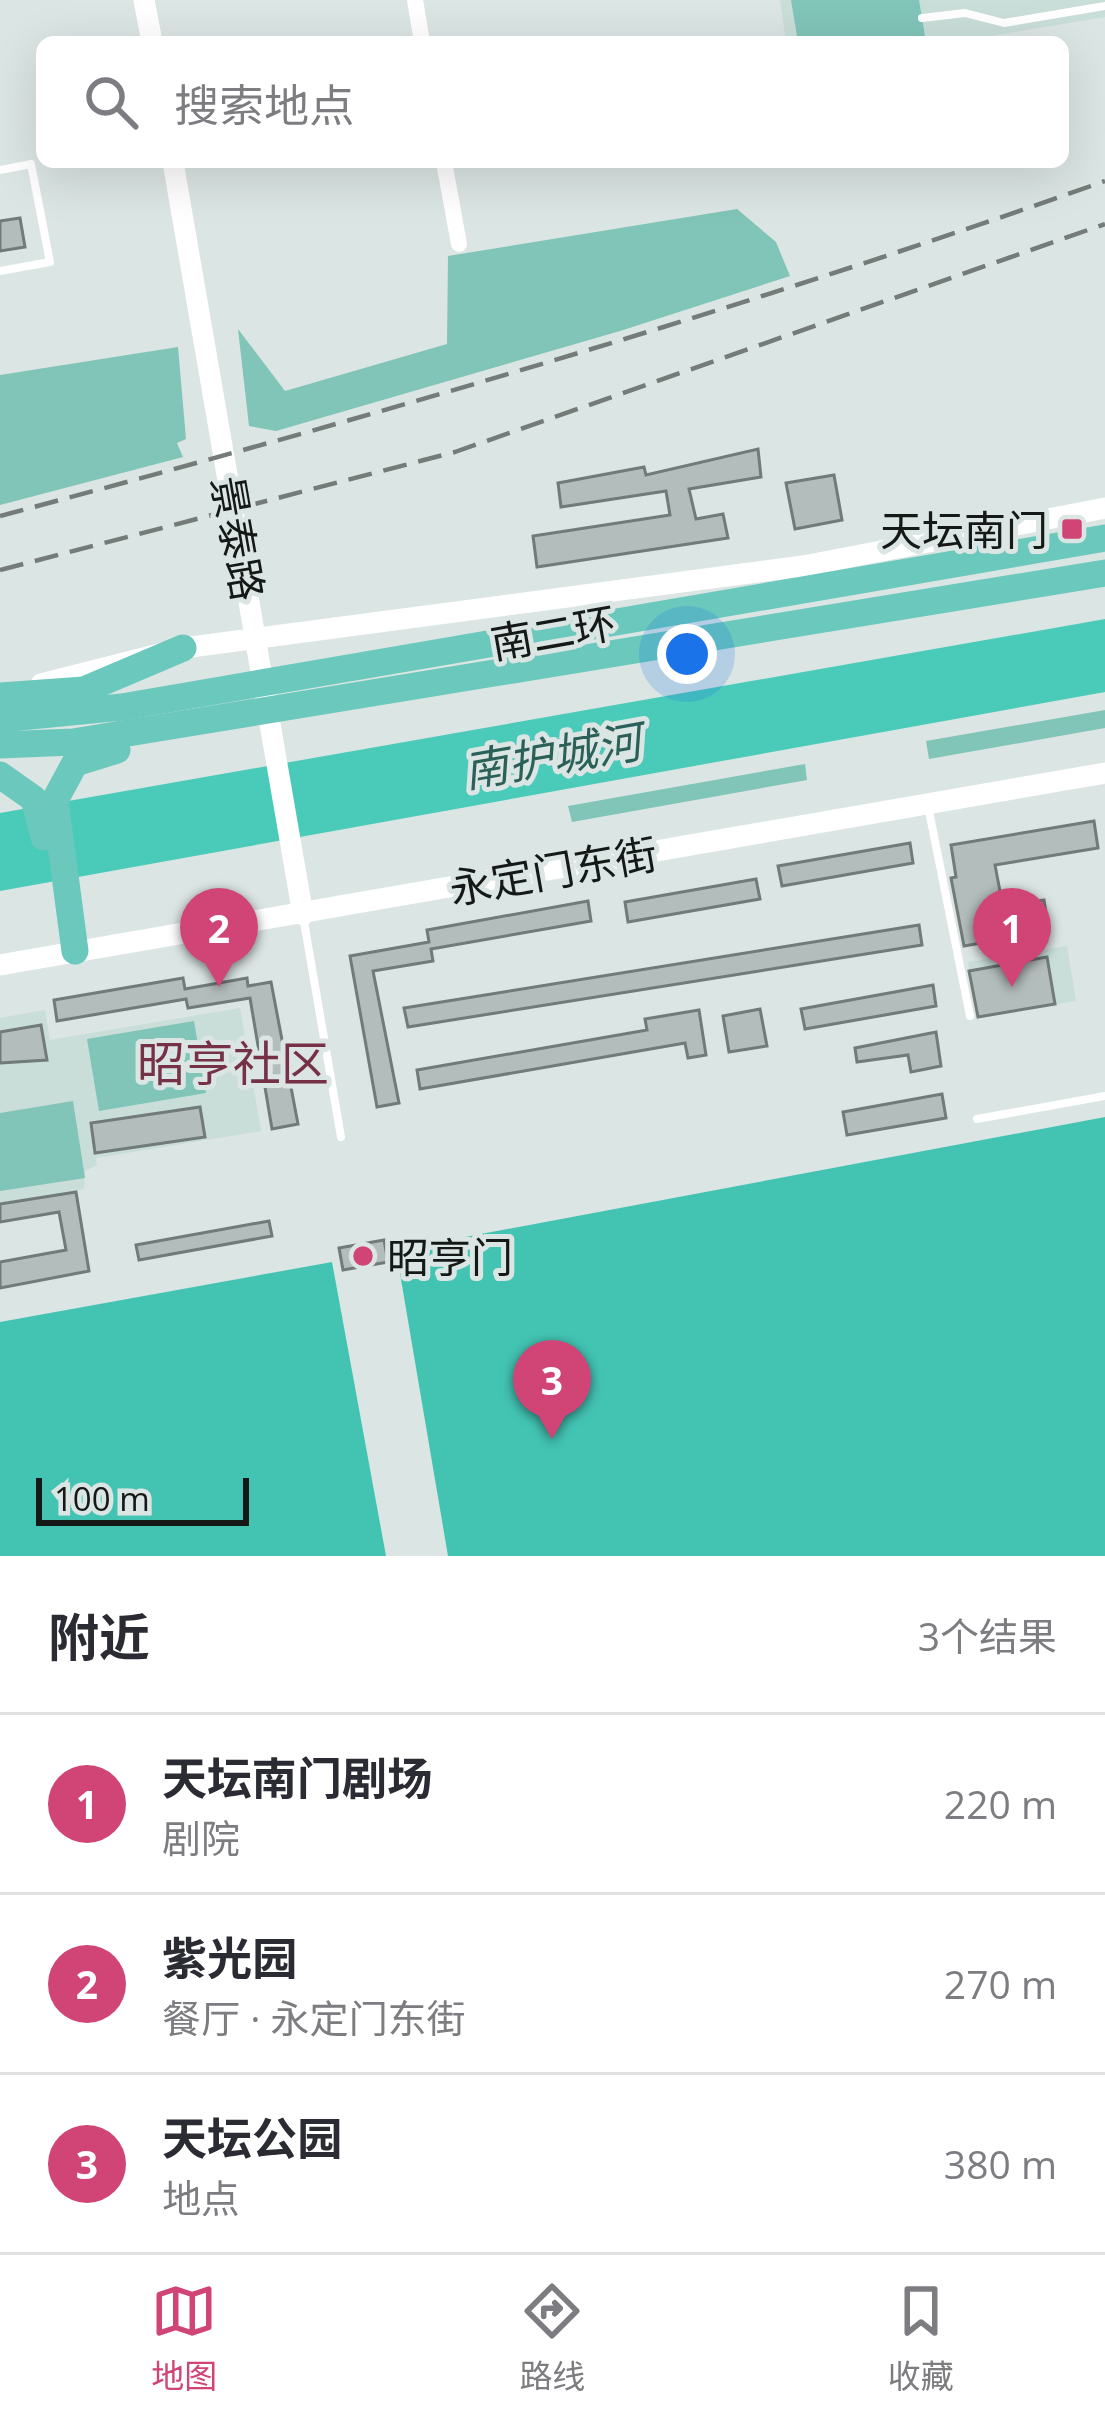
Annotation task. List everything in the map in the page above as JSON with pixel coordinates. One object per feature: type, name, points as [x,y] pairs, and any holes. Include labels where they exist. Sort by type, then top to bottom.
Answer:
[{"type":"highway","name":"南二环","points":[[0,745],[73,742],[213,720],[309,688],[1105,538]]},
{"type":"highway","name":"南二环","points":[[0,719],[122,707],[209,691],[309,688],[1105,573]]},
{"type":"highway","points":[[0,692],[84,690],[183,648]]},
{"type":"highway","points":[[68,953],[55,818],[62,781],[75,763],[92,755],[213,720]]},
{"type":"highway","points":[[7,779],[40,818],[62,909]]},
{"type":"street","points":[[144,0],[151,36]]},
{"type":"street","points":[[415,0],[421,36]]},
{"type":"street","name":"景泰路","points":[[174,168],[303,915]]},
{"type":"street","points":[[445,168],[459,244]]},
{"type":"street","points":[[183,648],[803,566],[1105,508]]},
{"type":"street","name":"永定门东街","points":[[0,964],[1105,773]]},
{"type":"lane","points":[[922,19],[965,13],[1004,22],[1105,6]]},
{"type":"lane","points":[[0,170],[31,164],[50,262],[0,271]]},
{"type":"lane","points":[[927,804],[970,1016]]},
{"type":"lane","points":[[303,915],[341,1137]]},
{"type":"lane","points":[[977,1119],[1105,1096]]},
{"type":"shaded area","points":[[780,0],[1105,0],[1105,17],[990,36],[785,36]]},
{"type":"shaded area","points":[[791,0],[919,0],[925,36],[797,36]]},
{"type":"shaded area","points":[[737,209],[776,242],[790,276],[276,431],[249,426],[238,329],[285,391],[447,344],[448,256]]},
{"type":"shaded area","points":[[178,347],[186,439],[177,443],[183,457],[0,505],[0,375]]},
{"type":"shaded area","points":[[1105,710],[1105,728],[929,759],[926,741]]},
{"type":"shaded area","points":[[805,764],[807,780],[572,822],[568,806]]},
{"type":"shaded area","points":[[1067,946],[1076,1001],[977,1017],[968,962]]},
{"type":"shaded area","points":[[240,1008],[261,1131],[96,1158],[97,1165],[85,1171],[84,1189],[0,1203],[0,1018],[45,1010],[50,1040]]},
{"type":"shaded area","points":[[194,1021],[206,1093],[99,1111],[87,1039]]},
{"type":"shaded area","points":[[73,1101],[85,1178],[0,1191],[0,1113]]},
{"type":"shaded area","points":[[1105,1117],[1105,1556],[448,1556],[396,1250]]},
{"type":"shaded area","points":[[332,1262],[386,1556],[0,1556],[0,1322]]},
{"type":"water","name":"南护城河","points":[[1105,619],[1105,692],[0,891],[0,813]]},
{"type":"building","points":[[20,218],[25,247],[0,251],[0,221]]},
{"type":"building","points":[[758,449],[761,477],[689,489],[696,519],[723,514],[728,538],[537,567],[533,536],[670,515],[666,491],[561,507],[558,483],[644,467],[646,475]]},
{"type":"building","points":[[834,475],[842,520],[795,529],[786,483]]},
{"type":"building","points":[[1094,821],[1098,848],[995,865],[1003,907],[1044,900],[1049,931],[964,946],[951,878],[956,877],[951,845]]},
{"type":"building","points":[[910,843],[913,863],[782,886],[778,866]]},
{"type":"building","points":[[756,879],[760,899],[628,922],[625,902]]},
{"type":"building","points":[[588,901],[591,921],[431,949],[433,961],[373,971],[399,1103],[377,1107],[350,956],[429,942],[427,930]]},
{"type":"building","points":[[919,925],[922,945],[408,1027],[404,1008]]},
{"type":"building","points":[[1047,957],[1055,1004],[978,1017],[969,971]]},
{"type":"building","points":[[183,978],[185,989],[247,978],[248,986],[271,982],[298,1124],[272,1129],[250,998],[188,1008],[186,999],[57,1021],[54,1000]]},
{"type":"building","points":[[933,985],[936,1006],[805,1029],[801,1009]]},
{"type":"building","points":[[760,1009],[767,1046],[729,1052],[723,1016]]},
{"type":"building","points":[[699,1010],[706,1055],[688,1058],[685,1043],[420,1089],[417,1070],[647,1030],[645,1019]]},
{"type":"building","points":[[41,1025],[47,1060],[0,1063],[0,1032]]},
{"type":"building","points":[[936,1032],[941,1066],[911,1072],[908,1055],[857,1062],[855,1048]]},
{"type":"building","points":[[942,1094],[946,1118],[847,1135],[843,1112]]},
{"type":"building","points":[[200,1107],[205,1137],[95,1153],[91,1123]]},
{"type":"building","points":[[76,1192],[89,1271],[0,1288],[0,1262],[66,1250],[59,1212],[0,1222],[0,1204]]},
{"type":"building","points":[[269,1221],[272,1236],[139,1260],[136,1245]]},
{"type":"building","name":"昭亨门","points":[[384,1240],[388,1262],[343,1270],[339,1248]]},
{"type":"railway","points":[[0,516],[556,360],[1105,181]]},
{"type":"railway","points":[[0,570],[455,452],[1105,224]]},
{"type":"place","name":"天坛南门","points":[[1072,529]]},
{"type":"place","name":"紫光园","points":[[219,987]]},
{"type":"place","name":"天坛南门剧场","points":[[1012,987]]},
{"type":"place","name":"昭亨门","points":[[363,1256]]},
{"type":"place","name":"天坛公园","points":[[552,1439]]},
{"type":"district","name":"昭亨社区","points":[[233,1062]]}]
